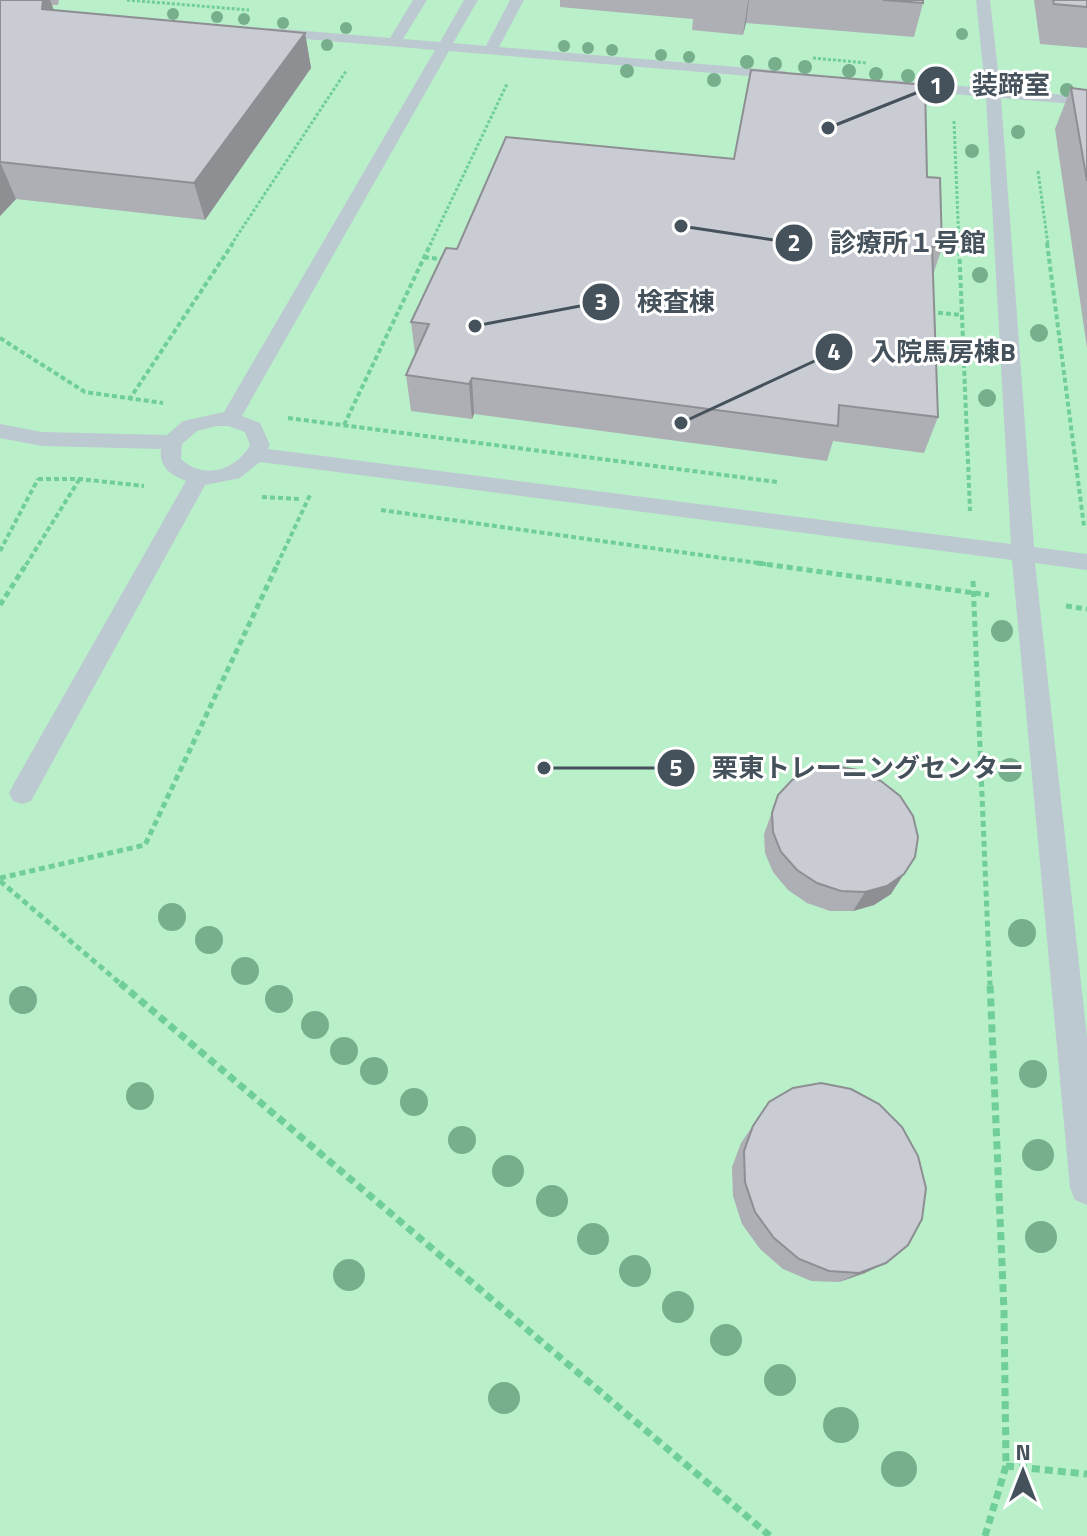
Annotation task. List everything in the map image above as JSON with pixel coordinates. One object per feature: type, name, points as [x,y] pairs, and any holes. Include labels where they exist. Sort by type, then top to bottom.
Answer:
[{"type":"lane","points":[[393,44],[420,0]]},
{"type":"lane","points":[[232,415],[471,0]]},
{"type":"lane","points":[[490,51],[517,0]]},
{"type":"lane","points":[[983,0],[993,93],[1023,555],[1087,1188]]},
{"type":"lane","points":[[254,31],[794,76]]},
{"type":"lane","points":[[873,82],[1087,101]]},
{"type":"lane","points":[[22,793],[194,485],[239,470],[257,455],[260,445],[253,428],[232,415],[202,421],[179,434],[172,442],[170,461],[194,485]]},
{"type":"lane","points":[[0,431],[42,439],[172,442]]},
{"type":"lane","points":[[257,455],[1023,555],[1086,551]]},
{"type":"path","points":[[0,605],[129,399],[365,41]]},
{"type":"path","points":[[0,879],[145,845],[500,95],[523,53]]},
{"type":"path","points":[[953,89],[1004,1311],[1006,1466],[985,1536]]},
{"type":"path","points":[[1037,164],[1086,551]]},
{"type":"path","points":[[424,257],[456,261]]},
{"type":"path","points":[[929,312],[961,315]]},
{"type":"path","points":[[0,338],[85,392],[232,415],[344,425],[782,483]]},
{"type":"path","points":[[38,479],[194,485],[323,502]]},
{"type":"path","points":[[970,507],[1020,515]]},
{"type":"path","points":[[369,508],[1087,609]]},
{"type":"path","points":[[0,879],[770,1536]]},
{"type":"path","points":[[1006,1466],[1087,1474]]},
{"type":"green space","points":[[0,0],[1087,0],[1087,1536],[0,1536]]},
{"type":"building","points":[[0,0],[43,0],[42,9],[305,33],[194,183],[0,162]]},
{"type":"building","points":[[883,0],[923,0],[923,3]]},
{"type":"building","points":[[1053,0],[1087,0],[1087,7],[1054,4]]},
{"type":"building","points":[[751,70],[925,85],[927,177],[940,178],[942,248],[932,247],[938,417],[839,405],[838,426],[472,378],[469,384],[406,375],[429,324],[411,322],[446,248],[457,249],[506,137],[734,159]]},
{"type":"building","points":[[1071,88],[1087,90],[1087,181]]},
{"type":"building","points":[[834,766],[858,770],[881,781],[900,796],[913,816],[918,837],[915,857],[904,874],[887,886],[865,892],[841,891],[817,883],[797,870],[781,852],[773,832],[772,813],[778,795],[792,780],[811,770]]},
{"type":"building","points":[[821,1083],[851,1089],[879,1104],[902,1127],[918,1156],[926,1188],[922,1219],[908,1245],[886,1263],[859,1273],[829,1271],[799,1259],[774,1238],[755,1212],[745,1182],[744,1151],[753,1126],[769,1102],[793,1088]]},
{"type":"place","name":"装蹄室","points":[[828,128]]},
{"type":"place","name":"診療所１号館","points":[[681,226]]},
{"type":"place","name":"検査棟","points":[[475,326]]},
{"type":"place","name":"入院馬房棟B","points":[[681,423]]},
{"type":"place","name":"栗東トレーニングセンター","points":[[544,768]]}]
